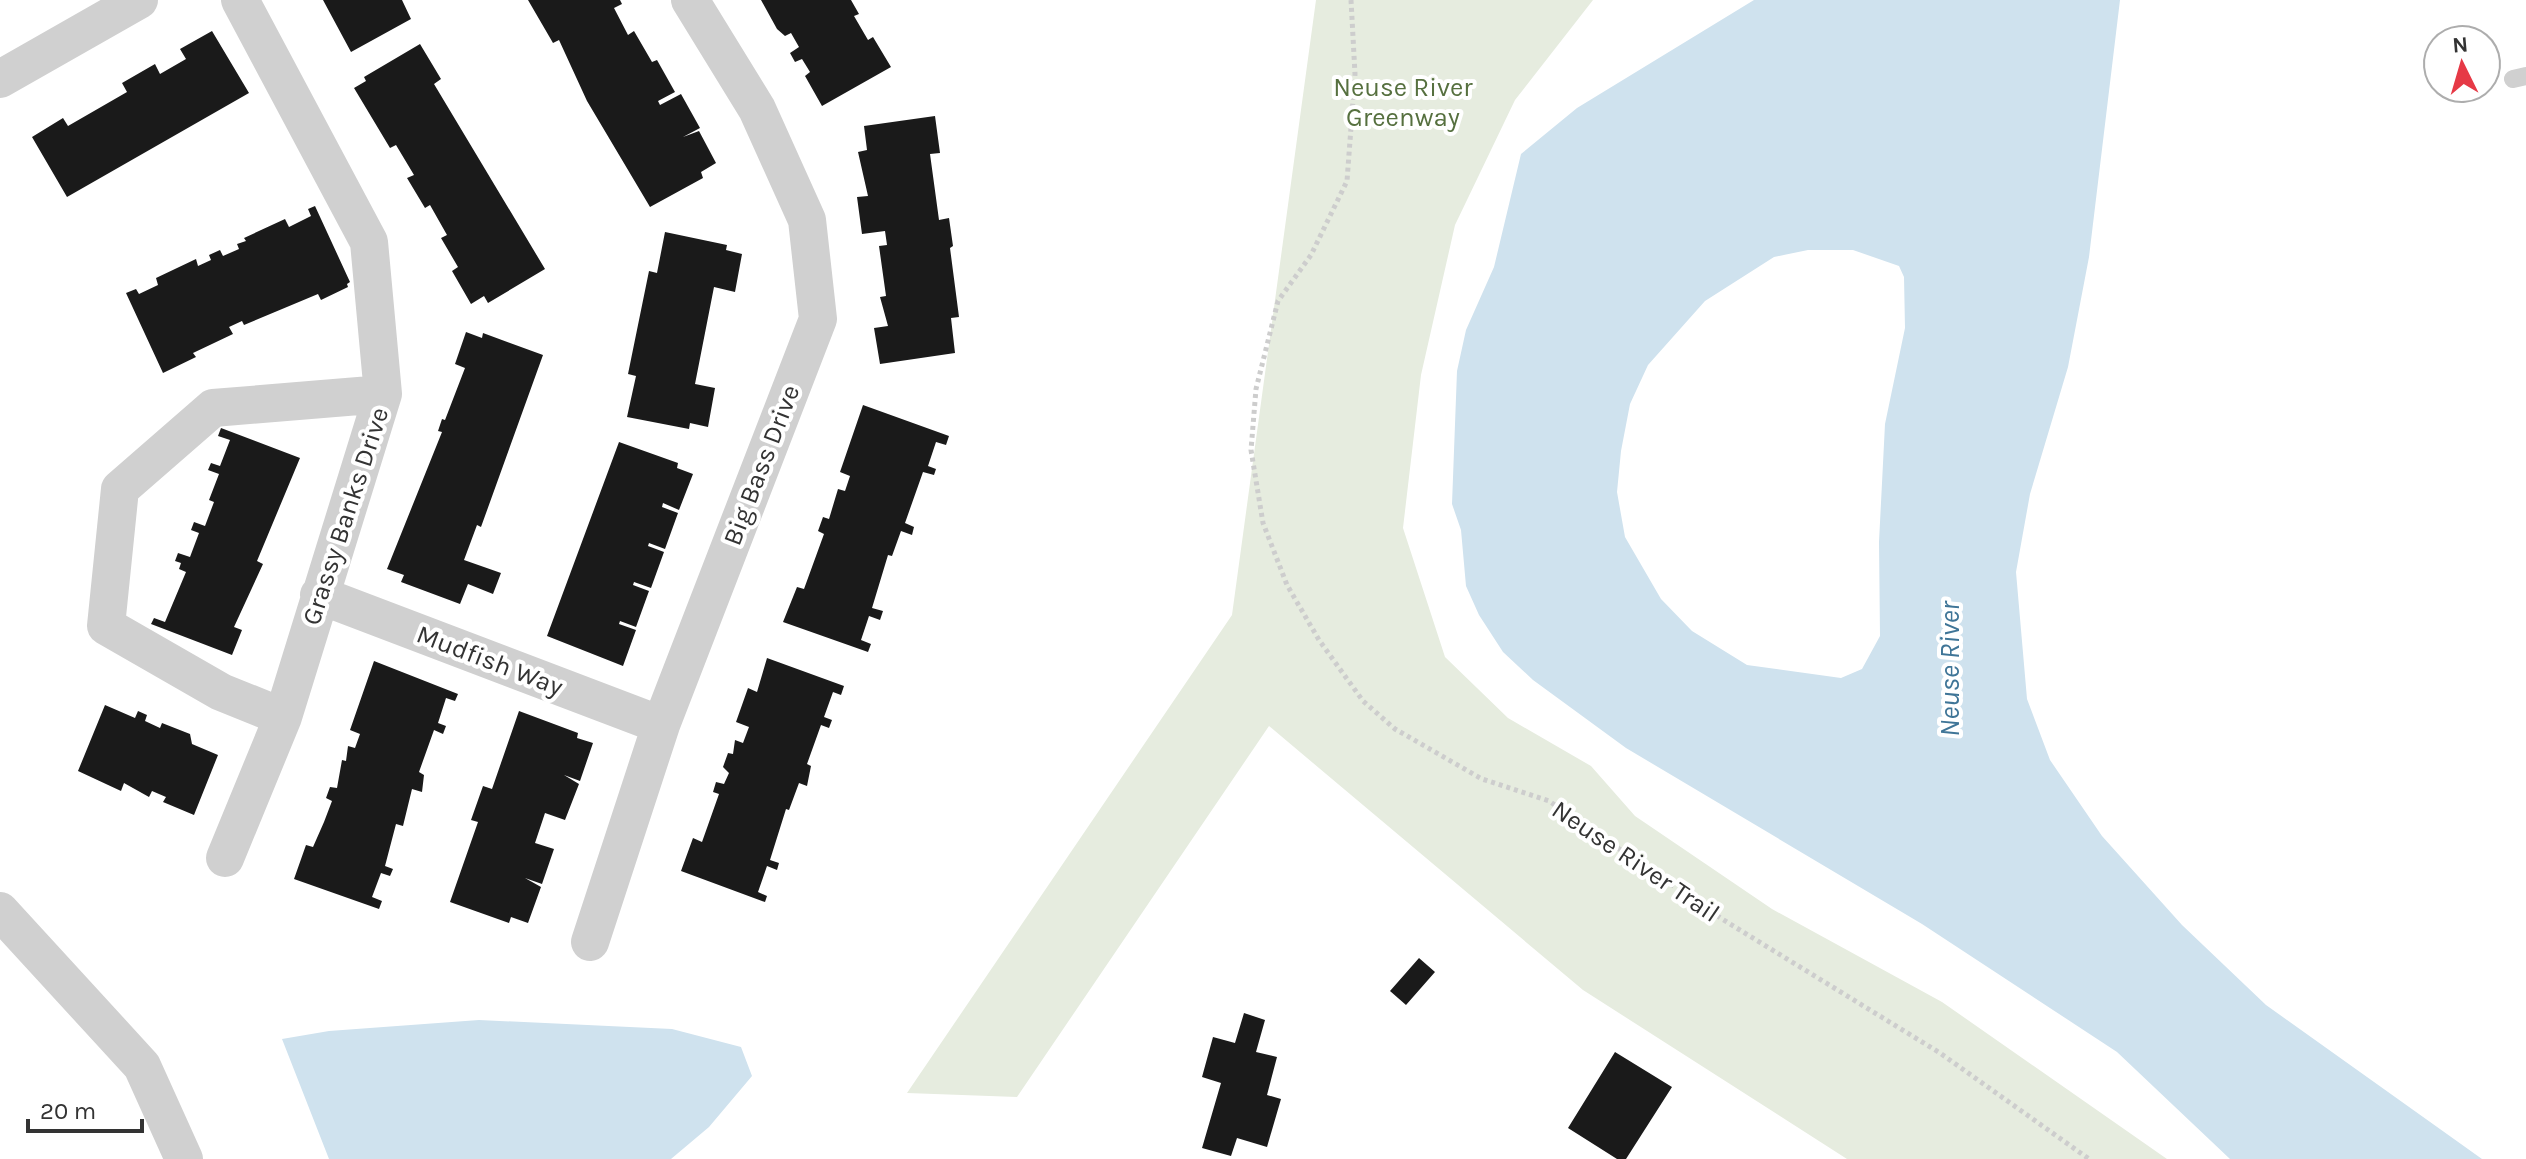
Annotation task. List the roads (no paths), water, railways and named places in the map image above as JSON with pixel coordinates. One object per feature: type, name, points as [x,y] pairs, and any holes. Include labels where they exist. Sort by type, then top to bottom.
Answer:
[{"type":"street","points":[[0,79],[139,0]]},
{"type":"street","name":"Grassy Banks Drive","points":[[225,858],[283,717],[383,394],[369,242],[240,0]]},
{"type":"street","name":"Big Bass Drive","points":[[590,942],[661,725],[818,319],[807,220],[757,109],[690,0]]},
{"type":"street","points":[[283,717],[221,692],[106,626],[120,489],[213,408],[383,394]]},
{"type":"street","name":"Mudfish Way","points":[[319,595],[661,725]]},
{"type":"street","points":[[0,911],[142,1066],[184,1159]]},
{"type":"water","name":"Neuse River","points":[[1754,0],[2120,0],[2089,257],[2068,367],[2030,494],[2016,572],[2027,699],[2050,760],[2102,836],[2182,925],[2266,1005],[2482,1159],[2230,1159],[2117,1052],[1922,924],[1626,748],[1533,680],[1503,652],[1479,615],[1466,586],[1461,530],[1452,504],[1457,371],[1466,330],[1494,267],[1521,154],[1577,108]],"holes":[[[1808,250],[1853,250],[1899,266],[1904,277],[1905,328],[1885,424],[1879,542],[1880,636],[1862,669],[1841,678],[1747,665],[1692,631],[1661,599],[1625,537],[1617,492],[1630,404],[1648,365],[1705,301],[1774,257]]]},
{"type":"water","points":[[479,1020],[672,1029],[741,1047],[752,1076],[709,1127],[671,1159],[329,1159],[282,1039],[329,1031]]},
{"type":"park label","name":"Neuse River Greenway","points":[[1403,102]]}]
